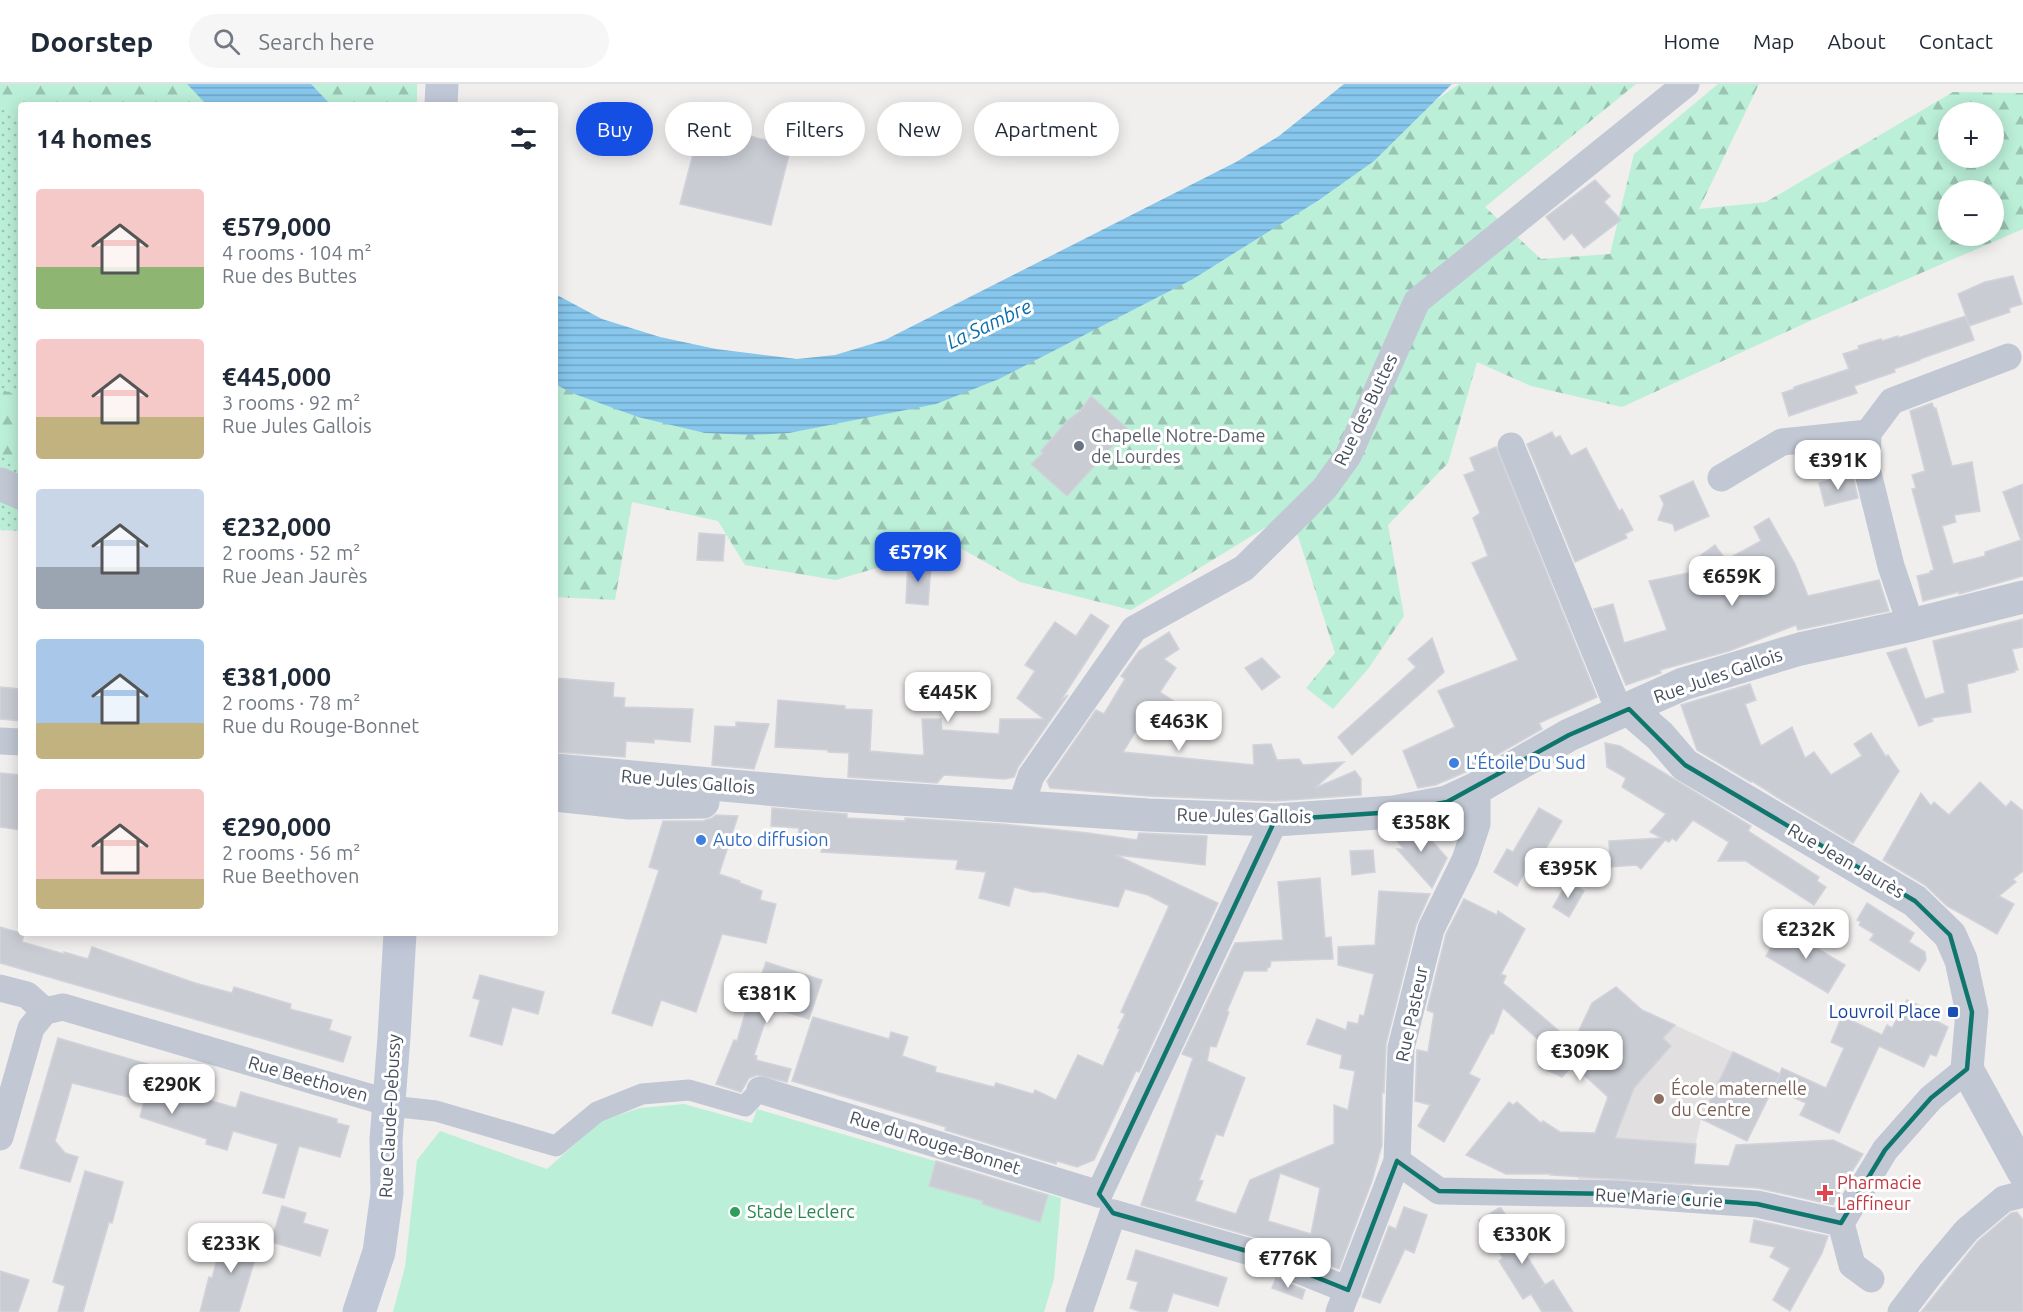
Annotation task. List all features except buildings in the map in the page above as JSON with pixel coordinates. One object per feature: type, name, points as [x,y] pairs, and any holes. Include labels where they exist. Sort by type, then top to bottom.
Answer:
[{"type":"main road","points":[[441,102],[442,84]]},
{"type":"main road","name":"Rue Claude-Debussy","points":[[356,1307],[379,1252],[387,1193],[386,1140],[400,936]]},
{"type":"street","name":"Rue des Buttes","points":[[1021,806],[1031,776],[1134,629],[1244,568],[1324,489],[1348,456],[1417,301],[1686,84]]},
{"type":"street","points":[[1911,625],[1891,566],[1867,469],[1868,433],[1892,401],[2008,357]]},
{"type":"street","points":[[1721,478],[1782,442],[1868,433]]},
{"type":"street","name":"Rue Jean Jaurès","points":[[1511,446],[1625,711],[1660,736],[1685,765],[1915,901],[1950,935],[1961,960],[1972,1012],[1967,1070]]},
{"type":"street","points":[[0,482],[18,487]]},
{"type":"street","points":[[0,482],[18,491]]},
{"type":"street","name":"Rue Jules Gallois","points":[[561,787],[720,785],[822,794],[1275,820],[1394,812],[1447,802],[1477,788],[1569,735],[1683,684],[1800,649],[1911,625],[2023,597]]},
{"type":"street","points":[[0,741],[18,742]]},
{"type":"street","name":"Rue Jules Gallois","points":[[561,787],[630,803],[703,802],[822,794]]},
{"type":"street","name":"Rue Pasteur","points":[[1343,1301],[1396,1161],[1401,1048],[1431,929],[1465,860],[1477,824],[1477,788]]},
{"type":"street","points":[[1079,1312],[1106,1203],[1275,820]]},
{"type":"street","points":[[0,988],[27,995],[45,1011],[31,1028],[0,1137]]},
{"type":"street","name":"Rue Beethoven","points":[[45,1011],[63,1007],[389,1103]]},
{"type":"street","points":[[1870,1279],[1852,1264],[1841,1223],[1885,1150],[1930,1098],[1967,1070],[2023,1174],[2004,1199],[1967,1230],[1901,1312]]},
{"type":"street","name":"Rue du Rouge-Bonnet","points":[[389,1103],[400,1107],[436,1111],[556,1146],[597,1112],[642,1094],[689,1090],[745,1106],[760,1090],[1261,1255],[1343,1301]]},
{"type":"street","name":"Rue Marie Curie","points":[[1396,1161],[1439,1191],[1616,1194],[1757,1204],[1841,1223]]},
{"type":"highlighted area","points":[[1629,709],[1685,765],[1915,901],[1950,935],[1972,1012],[1967,1069],[1931,1098],[1885,1150],[1841,1223],[1757,1204],[1616,1194],[1439,1191],[1397,1161],[1348,1290],[1261,1255],[1113,1213],[1099,1194],[1275,820],[1394,812],[1447,802],[1569,735]]},
{"type":"shaded area","name":"École maternelle du Centre","points":[[1649,1013],[1733,1052],[1701,1119],[1693,1155],[1695,1156],[1692,1188],[1578,1181],[1580,1149],[1589,1149],[1614,1079]]},
{"type":"green space","points":[[0,84],[417,84],[417,102],[18,102],[18,119],[0,108]]},
{"type":"green space","points":[[1459,84],[1636,84],[1485,207],[1541,259],[1610,254],[1634,154],[1718,84],[1759,84],[1699,209],[1766,202],[1953,92],[2023,93],[2023,229],[2004,237],[2004,180],[1938,180],[1938,246],[1984,246],[1810,321],[1622,407],[1531,386],[1477,362],[1448,463],[1388,525],[1404,616],[1368,669],[1333,709],[1306,688],[1335,653],[1298,536],[1276,521],[1131,610],[1020,582],[955,545],[836,580],[745,565],[718,521],[632,502],[615,600],[558,597],[558,374],[696,421],[1308,191]]},
{"type":"green space","points":[[0,108],[18,119],[18,531],[0,530]]},
{"type":"green space","points":[[0,389],[18,396],[18,462],[0,456]]},
{"type":"green space","name":"Stade Leclerc","points":[[684,1104],[752,1123],[757,1109],[1061,1198],[1054,1279],[1044,1312],[393,1312],[405,1267],[417,1160],[440,1131],[547,1169],[602,1120],[640,1108]]},
{"type":"water","points":[[187,84],[311,84],[328,102],[204,102]]},
{"type":"water","name":"La Sambre","points":[[1344,84],[1452,84],[1374,161],[1319,200],[1193,279],[999,379],[936,404],[789,433],[750,435],[705,433],[638,417],[558,386],[558,296],[602,319],[660,337],[716,349],[797,359],[835,355],[885,340],[1236,162],[1279,136]]},
{"type":"place","name":"Chapelle Notre-Dame de Lourdes","points":[[1079,446]]},
{"type":"place","name":"L'Étoile Du Sud","points":[[1454,763]]},
{"type":"place","name":"Auto diffusion","points":[[701,840]]},
{"type":"place","name":"Louvroil Place","points":[[1953,1012]]},
{"type":"place","name":"École maternelle du Centre","points":[[1659,1099]]},
{"type":"place","name":"Pharmacie Laffineur","points":[[1825,1193]]},
{"type":"place","name":"Stade Leclerc","points":[[735,1212]]}]
